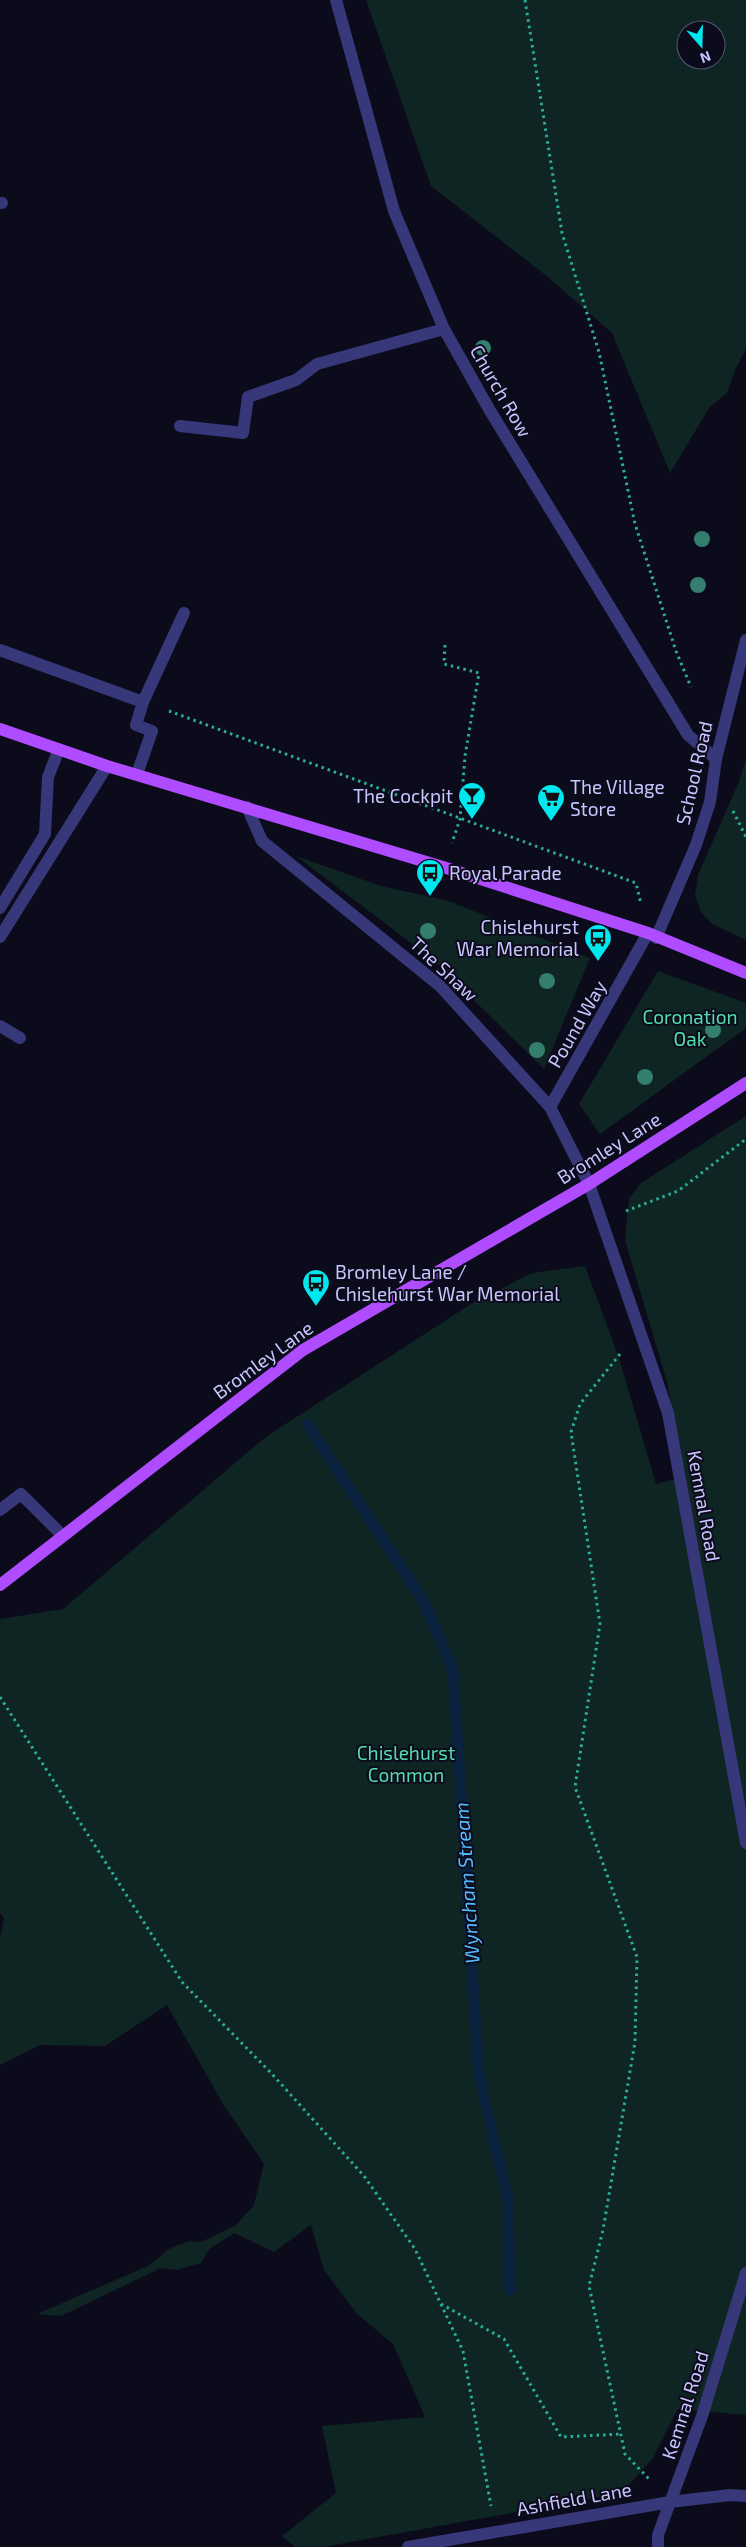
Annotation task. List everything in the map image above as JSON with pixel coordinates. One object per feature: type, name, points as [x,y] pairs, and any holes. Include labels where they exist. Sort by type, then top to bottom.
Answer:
[{"type":"main road","points":[[0,729],[108,766],[443,867],[652,936],[746,973]]},
{"type":"main road","name":"Bromley Lane","points":[[0,1585],[62,1535],[303,1350],[589,1184],[746,1083]]},
{"type":"street","name":"Church Row","points":[[336,0],[394,212],[444,329],[489,409],[688,735],[716,759]]},
{"type":"street","points":[[180,426],[243,433],[248,397],[296,380],[317,364],[444,329]]},
{"type":"street","points":[[137,774],[152,731],[136,725],[143,702],[184,613]]},
{"type":"street","name":"School Road","points":[[652,936],[696,845],[710,802],[716,759],[746,640]]},
{"type":"street","points":[[0,650],[143,702]]},
{"type":"street","points":[[0,908],[44,834],[48,777],[59,749]]},
{"type":"street","points":[[0,937],[108,766]]},
{"type":"street","name":"The Shaw","points":[[247,807],[262,841],[440,986],[550,1107],[589,1184]]},
{"type":"street","name":"Pound Way","points":[[550,1107],[652,936]]},
{"type":"street","points":[[0,1026],[20,1038]]},
{"type":"street","name":"Kemnal Road","points":[[589,1184],[668,1413],[746,1843]]},
{"type":"street","points":[[0,1510],[21,1494],[62,1535]]},
{"type":"street","name":"Kemnal Road","points":[[658,2547],[658,2535],[702,2416],[746,2274]]},
{"type":"street","name":"Ashfield Lane","points":[[408,2547],[670,2502],[730,2495],[746,2496]]},
{"type":"path","points":[[525,0],[562,233],[599,352],[635,524],[676,651],[694,693]]},
{"type":"path","points":[[443,867],[460,819],[465,756],[479,674],[444,664],[445,645]]},
{"type":"path","points":[[143,702],[636,883],[652,936]]},
{"type":"path","points":[[602,1221],[678,1191],[746,1139]]},
{"type":"path","points":[[640,1331],[580,1404],[571,1432],[600,1624],[575,1787],[637,1957],[635,2042],[603,2230],[589,2286],[625,2454],[670,2502]]},
{"type":"path","points":[[0,1697],[182,1982],[272,2074],[364,2176],[415,2250],[463,2351],[496,2532]]},
{"type":"path","points":[[441,2304],[504,2339],[561,2437],[621,2434]]},
{"type":"green space","points":[[366,0],[746,0],[746,349],[735,370],[727,393],[709,408],[670,473],[612,333],[548,277],[431,186]]},
{"type":"green space","points":[[746,760],[746,940],[712,924],[701,912],[695,896],[698,875],[738,784]]},
{"type":"green space","points":[[296,856],[381,886],[449,901],[590,958],[544,1069],[431,958]]},
{"type":"green space","name":"Coronation Oak","points":[[658,971],[746,1003],[746,1028],[600,1134],[579,1104]]},
{"type":"green space","name":"Chislehurst Common","points":[[746,1116],[746,2415],[678,2409],[653,2458],[622,2493],[323,2547],[295,2547],[282,2536],[336,2493],[322,2426],[425,2417],[393,2344],[357,2314],[324,2270],[311,2225],[274,2252],[234,2233],[209,2249],[201,2263],[177,2270],[161,2268],[61,2316],[37,2314],[148,2266],[169,2249],[188,2241],[201,2242],[236,2225],[254,2205],[264,2164],[223,2104],[167,2005],[105,2046],[40,2045],[0,2065],[0,1938],[4,1918],[0,1913],[0,1619],[63,1609],[267,1436],[471,1304],[532,1273],[585,1266],[619,1358],[656,1484],[684,1477],[667,1382],[625,1240],[629,1199],[641,1183]]},
{"type":"waterway","name":"Wyncham Stream","points":[[307,1424],[423,1600],[453,1670],[479,2076],[508,2199],[510,2290]]},
{"type":"place","name":"The Cockpit","points":[[472,820]]},
{"type":"place","name":"The Village Store","points":[[551,822]]},
{"type":"place","name":"Royal Parade","points":[[430,897]]},
{"type":"place","name":"Chislehurst War Memorial","points":[[598,962]]},
{"type":"place","name":"Bromley Lane / Chislehurst War Memorial","points":[[316,1307]]}]
